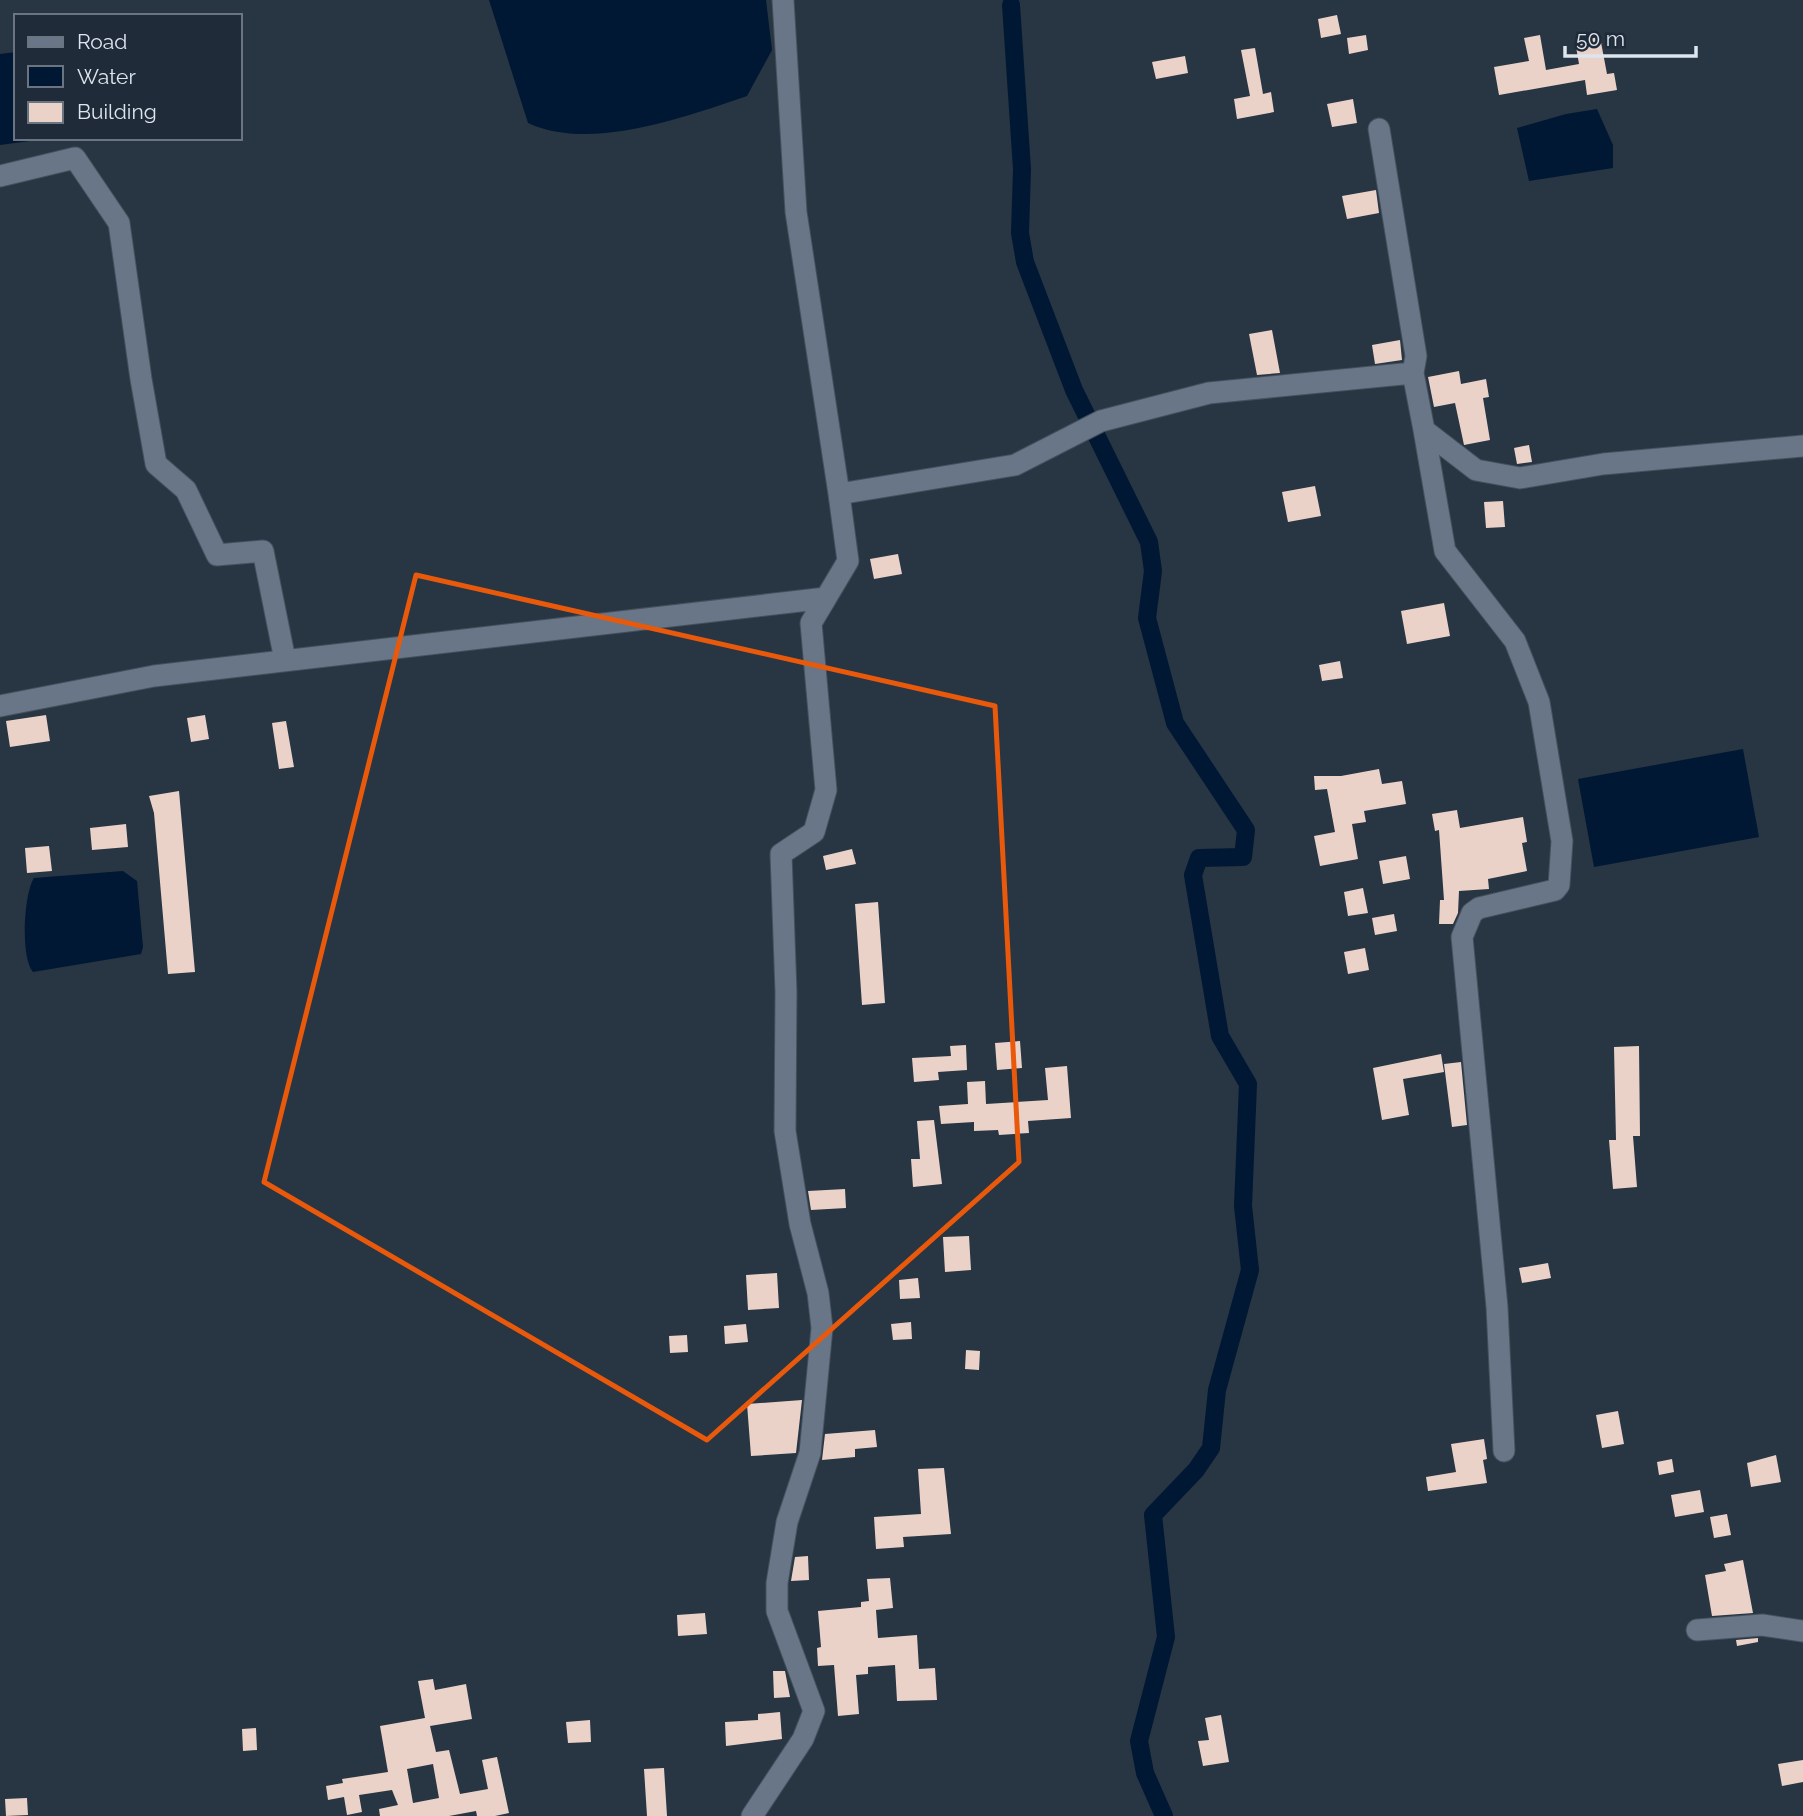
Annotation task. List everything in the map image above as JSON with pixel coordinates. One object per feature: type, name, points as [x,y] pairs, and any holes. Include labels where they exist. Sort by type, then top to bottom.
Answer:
[{"type":"street","points":[[752,1816],[803,1739],[814,1711],[777,1611],[776,1583],[787,1522],[810,1453],[822,1328],[818,1293],[800,1224],[785,1130],[786,992],[781,854],[814,832],[826,790],[811,623],[848,561],[796,212],[783,0]]},
{"type":"street","points":[[1378,129],[1416,356],[1413,373],[1445,551],[1516,641],[1539,702],[1563,841],[1559,885],[1555,890],[1479,908],[1472,914],[1462,937],[1496,1294],[1504,1451]]},
{"type":"street","points":[[0,176],[75,158],[119,223],[156,464],[186,490],[216,555],[263,551],[285,660]]},
{"type":"street","points":[[839,494],[1015,466],[1101,421],[1209,393],[1413,373]]},
{"type":"street","points":[[1424,430],[1476,470],[1520,478],[1603,464],[1803,446]]},
{"type":"street","points":[[0,706],[154,676],[826,598]]},
{"type":"street","points":[[1697,1630],[1762,1625],[1803,1631]]},
{"type":"highlighted area","points":[[416,575],[995,706],[1019,1162],[707,1440],[264,1182]]},
{"type":"water","points":[[489,0],[766,0],[772,50],[747,96],[638,128],[580,134],[553,131],[528,123]]},
{"type":"water","points":[[14,52],[14,140],[37,140],[0,145],[0,54]]},
{"type":"water","points":[[1597,109],[1613,145],[1613,168],[1529,181],[1517,128],[1566,114]]},
{"type":"water","points":[[1743,749],[1759,837],[1594,867],[1578,779]]},
{"type":"water","points":[[123,871],[137,881],[143,947],[141,954],[33,972],[26,953],[25,925],[28,897],[34,878]]},
{"type":"building","points":[[1337,15],[1341,34],[1321,38],[1318,19]]},
{"type":"building","points":[[1366,35],[1368,50],[1349,54],[1347,38]]},
{"type":"building","points":[[1540,35],[1546,70],[1579,64],[1575,41],[1600,37],[1607,74],[1614,73],[1617,90],[1587,95],[1585,80],[1499,95],[1494,67],[1529,61],[1524,38]]},
{"type":"building","points":[[1255,48],[1263,94],[1271,92],[1274,112],[1237,119],[1234,99],[1250,96],[1241,50]]},
{"type":"building","points":[[1185,56],[1188,73],[1156,79],[1152,62]]},
{"type":"building","points":[[1353,99],[1357,123],[1332,127],[1327,104]]},
{"type":"building","points":[[1376,190],[1379,213],[1347,219],[1342,196]]},
{"type":"building","points":[[1272,330],[1280,373],[1257,375],[1249,334]]},
{"type":"building","points":[[1400,340],[1402,360],[1375,364],[1372,345]]},
{"type":"building","points":[[1459,371],[1461,384],[1486,379],[1489,397],[1483,398],[1490,440],[1464,445],[1455,403],[1434,407],[1428,377]]},
{"type":"building","points":[[1529,445],[1532,462],[1517,464],[1514,448]]},
{"type":"building","points":[[1315,486],[1321,516],[1288,522],[1282,492]]},
{"type":"building","points":[[1503,501],[1505,527],[1486,528],[1484,502]]},
{"type":"building","points":[[898,554],[902,574],[874,579],[870,559]]},
{"type":"building","points":[[1444,603],[1450,636],[1407,644],[1401,611]]},
{"type":"building","points":[[1340,661],[1343,678],[1322,681],[1319,665]]},
{"type":"building","points":[[46,715],[50,741],[10,747],[6,721]]},
{"type":"building","points":[[205,715],[209,739],[191,742],[187,718]]},
{"type":"building","points":[[286,721],[294,767],[279,769],[272,723]]},
{"type":"building","points":[[1379,769],[1382,784],[1402,781],[1406,804],[1364,811],[1366,822],[1352,824],[1358,859],[1320,866],[1314,836],[1335,832],[1327,789],[1315,790],[1314,776],[1341,776]]},
{"type":"building","points":[[179,791],[195,972],[168,974],[154,813],[149,796]]},
{"type":"building","points":[[1457,810],[1460,828],[1523,817],[1527,842],[1522,843],[1527,871],[1488,879],[1489,889],[1459,891],[1458,913],[1453,924],[1439,924],[1440,900],[1444,900],[1439,830],[1435,831],[1432,814]]},
{"type":"building","points":[[126,824],[128,847],[92,850],[90,828]]},
{"type":"building","points":[[49,846],[52,871],[27,873],[25,848]]},
{"type":"building","points":[[852,849],[856,864],[826,870],[823,856]]},
{"type":"building","points":[[1406,856],[1410,879],[1383,884],[1379,861]]},
{"type":"building","points":[[1363,888],[1368,913],[1348,916],[1344,892]]},
{"type":"building","points":[[878,902],[885,1003],[862,1005],[855,904]]},
{"type":"building","points":[[1394,914],[1397,931],[1375,935],[1372,918]]},
{"type":"building","points":[[1365,948],[1369,970],[1348,974],[1344,952]]},
{"type":"building","points":[[1020,1041],[1022,1068],[997,1070],[995,1043]]},
{"type":"building","points":[[966,1045],[967,1070],[938,1072],[939,1080],[914,1082],[912,1058],[951,1056],[950,1046]]},
{"type":"building","points":[[1639,1046],[1640,1136],[1633,1136],[1637,1187],[1613,1189],[1609,1140],[1616,1140],[1614,1047]]},
{"type":"building","points":[[1441,1054],[1444,1072],[1403,1079],[1409,1115],[1382,1120],[1373,1068]]},
{"type":"building","points":[[1461,1062],[1467,1125],[1452,1127],[1444,1064]]},
{"type":"building","points":[[1067,1066],[1071,1118],[1028,1121],[1029,1133],[999,1135],[998,1130],[974,1131],[974,1122],[941,1124],[939,1106],[968,1104],[967,1082],[985,1081],[986,1104],[1048,1100],[1045,1068]]},
{"type":"building","points":[[934,1120],[942,1184],[913,1187],[911,1159],[920,1159],[917,1121]]},
{"type":"building","points":[[845,1189],[846,1208],[811,1210],[808,1191]]},
{"type":"building","points":[[969,1236],[971,1270],[945,1272],[943,1237]]},
{"type":"building","points":[[1548,1263],[1551,1278],[1522,1283],[1519,1268]]},
{"type":"building","points":[[777,1273],[779,1308],[748,1310],[746,1275]]},
{"type":"building","points":[[918,1278],[920,1298],[900,1299],[899,1280]]},
{"type":"building","points":[[911,1322],[912,1339],[893,1340],[891,1324]]},
{"type":"building","points":[[746,1324],[748,1342],[725,1344],[724,1326]]},
{"type":"building","points":[[687,1335],[688,1352],[670,1353],[669,1336]]},
{"type":"building","points":[[966,1350],[980,1351],[979,1370],[965,1369]]},
{"type":"building","points":[[802,1400],[796,1453],[751,1456],[747,1404]]},
{"type":"building","points":[[1618,1411],[1624,1444],[1602,1448],[1596,1415]]},
{"type":"building","points":[[875,1430],[877,1447],[855,1449],[855,1457],[822,1460],[825,1434]]},
{"type":"building","points":[[1484,1439],[1487,1459],[1483,1460],[1487,1483],[1428,1491],[1426,1477],[1456,1472],[1451,1444]]},
{"type":"building","points":[[1776,1455],[1781,1482],[1751,1487],[1747,1463]]},
{"type":"building","points":[[1672,1459],[1674,1472],[1659,1475],[1657,1462]]},
{"type":"building","points":[[944,1468],[951,1534],[903,1537],[904,1547],[876,1549],[874,1517],[921,1514],[918,1469]]},
{"type":"building","points":[[1700,1490],[1704,1512],[1675,1517],[1671,1495]]},
{"type":"building","points":[[1727,1514],[1731,1535],[1714,1538],[1710,1517]]},
{"type":"building","points":[[808,1556],[809,1580],[791,1581],[795,1557]]},
{"type":"building","points":[[1743,1560],[1753,1613],[1712,1616],[1705,1575],[1726,1571],[1724,1564]]},
{"type":"building","points":[[890,1578],[893,1608],[876,1610],[878,1638],[917,1635],[919,1669],[935,1668],[937,1700],[897,1701],[895,1665],[868,1667],[868,1674],[856,1675],[859,1714],[838,1716],[834,1665],[818,1666],[817,1648],[821,1647],[818,1611],[861,1607],[861,1602],[869,1601],[867,1579]]},
{"type":"building","points":[[705,1613],[707,1634],[678,1636],[677,1615]]},
{"type":"building","points":[[1758,1638],[1758,1642],[1737,1646],[1736,1640]]},
{"type":"building","points":[[773,1671],[785,1671],[790,1697],[774,1698]]},
{"type":"building","points":[[433,1679],[435,1690],[466,1684],[472,1719],[430,1726],[436,1752],[449,1750],[460,1794],[488,1789],[482,1760],[497,1757],[509,1813],[477,1816],[476,1811],[449,1816],[380,1816],[379,1809],[398,1805],[392,1790],[359,1795],[362,1812],[347,1815],[344,1797],[328,1800],[326,1786],[343,1783],[342,1779],[388,1772],[380,1726],[425,1718],[418,1681]],"holes":[[[433,1764],[439,1798],[413,1803],[407,1769]]]},
{"type":"building","points":[[780,1712],[782,1739],[726,1746],[725,1722],[758,1720],[758,1714]]},
{"type":"building","points":[[1221,1715],[1229,1762],[1203,1766],[1198,1741],[1209,1740],[1205,1718]]},
{"type":"building","points":[[590,1720],[591,1742],[568,1743],[566,1722]]},
{"type":"building","points":[[256,1728],[257,1750],[243,1751],[242,1729]]},
{"type":"building","points":[[1803,1760],[1803,1782],[1782,1786],[1778,1764]]},
{"type":"building","points":[[664,1768],[667,1816],[647,1816],[644,1769]]},
{"type":"building","points":[[27,1798],[28,1815],[6,1816],[5,1799]]},
{"type":"waterway","points":[[1011,5],[1022,169],[1020,233],[1025,262],[1074,390],[1149,542],[1153,571],[1147,618],[1175,723],[1246,830],[1243,857],[1199,858],[1193,875],[1220,1036],[1248,1084],[1243,1206],[1250,1270],[1217,1390],[1211,1448],[1196,1470],[1153,1515],[1166,1637],[1139,1741],[1145,1773],[1164,1816]]}]
